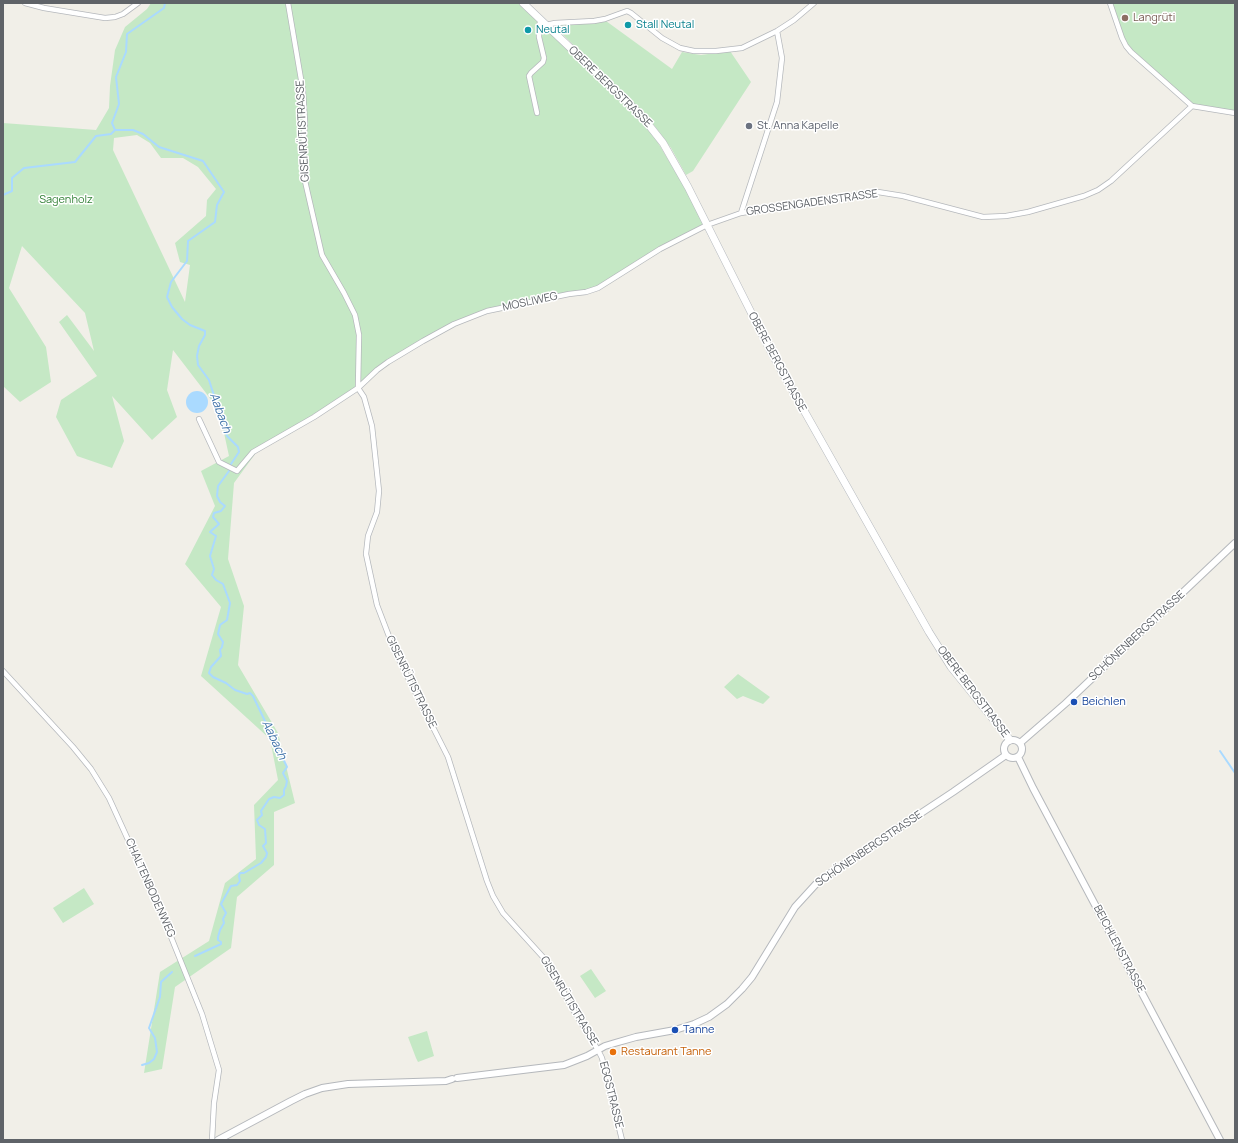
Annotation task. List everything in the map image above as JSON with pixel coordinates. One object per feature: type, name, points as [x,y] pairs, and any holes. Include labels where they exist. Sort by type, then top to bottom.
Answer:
[{"type":"main road","name":"OBERE BERGSTRASSE","points":[[523,3],[640,114],[652,127],[673,158],[771,352],[932,637],[951,667],[1010,740]]},
{"type":"street","points":[[25,3],[44,8],[105,18],[123,14],[138,3]]},
{"type":"street","name":"GISENRÜTISTRASSE","points":[[288,3],[303,91],[305,122],[303,149],[305,181],[322,255],[355,315],[359,335],[358,388],[364,397],[372,426],[380,491],[377,512],[368,536],[366,554],[376,605],[395,652],[448,757],[493,896],[503,912],[550,967],[575,1013],[598,1050]]},
{"type":"street","points":[[537,113],[529,76],[543,62],[544,54],[539,37],[539,25],[544,23],[594,21],[605,19],[627,11],[662,38],[680,48],[694,51],[716,51],[742,48],[777,31],[794,20],[814,3]]},
{"type":"street","points":[[1110,3],[1126,46],[1192,106],[1235,113]]},
{"type":"street","points":[[741,213],[777,102],[782,58],[777,31]]},
{"type":"street","name":"GROSSENGADENSTRASSE","points":[[707,225],[741,213],[878,192],[903,196],[983,217],[1006,216],[1028,212],[1084,196],[1098,190],[1111,181],[1192,106]]},
{"type":"street","name":"MOSLIWEG","points":[[199,419],[219,462],[237,471],[253,452],[314,417],[358,388],[388,362],[423,340],[454,324],[487,311],[569,294],[586,292],[598,288],[660,249],[707,225]]},
{"type":"street","name":"SCHÖNENBERGSTRASSE","points":[[1020,743],[1075,694],[1235,543]]},
{"type":"street","name":"CHALTENBODENWEG","points":[[3,671],[92,769],[108,798],[159,906],[202,1014],[219,1070],[214,1103],[212,1140]]},
{"type":"street","points":[[1010,740],[1015,740],[1020,743],[1023,750],[1018,757],[1011,758],[1006,755],[1004,746],[1010,740]]},
{"type":"street","name":"SCHÖNENBERGSTRASSE","points":[[218,1140],[305,1094],[322,1088],[348,1084],[446,1081],[564,1065],[626,1040],[683,1028],[709,1017],[736,996],[742,989],[758,967],[795,906],[816,884],[833,871],[953,792],[1006,755]]},
{"type":"street","name":"BEICHLENSTRASSE","points":[[1018,757],[1220,1140]]},
{"type":"street","name":"EGGSTRASSE","points":[[598,1050],[602,1058],[622,1140]]},
{"type":"green space","name":"Sagenholz","points":[[151,3],[521,3],[651,131],[707,225],[598,288],[487,311],[454,324],[388,362],[358,388],[258,450],[234,483],[228,559],[244,606],[238,665],[278,733],[295,803],[274,812],[274,865],[237,897],[231,948],[175,987],[162,1069],[144,1073],[160,972],[209,941],[225,883],[256,859],[254,805],[278,780],[270,739],[201,676],[221,607],[185,564],[215,506],[201,471],[229,456],[219,410],[173,350],[167,390],[177,417],[152,440],[112,396],[124,441],[112,468],[77,456],[56,417],[61,400],[97,376],[59,322],[67,315],[94,351],[85,313],[22,246],[9,288],[46,347],[51,382],[20,402],[3,386],[3,123],[96,130],[109,108],[110,86],[115,50],[125,27],[147,9]],"holes":[[[137,135],[150,143],[161,158],[183,158],[198,167],[216,189],[207,200],[206,216],[175,243],[180,262],[190,265],[185,302],[113,150],[114,138]]]},
{"type":"green space","points":[[1110,3],[1235,3],[1235,112],[1192,106],[1126,46]]},
{"type":"green space","points":[[606,21],[672,69],[682,52],[701,55],[730,51],[751,82],[693,171],[686,175],[671,148],[647,116],[556,28],[557,25]]},
{"type":"green space","points":[[738,674],[770,697],[763,704],[743,696],[737,699],[724,687]]},
{"type":"green space","points":[[84,888],[94,904],[63,923],[53,908]]},
{"type":"green space","points":[[591,969],[606,991],[595,998],[580,976]]},
{"type":"green space","points":[[427,1031],[434,1056],[418,1062],[408,1037]]},
{"type":"water","points":[[197,391],[205,394],[208,402],[205,410],[197,413],[189,410],[186,402],[189,394]]},
{"type":"waterway","name":"Aabach","points":[[115,130],[112,123],[119,104],[116,77],[126,52],[127,34],[164,8],[165,3]]},
{"type":"waterway","name":"Aabach","points":[[115,130],[133,130],[143,134],[159,147],[203,161],[224,192],[217,205],[215,222],[188,241],[187,261],[171,282],[167,297],[172,307],[182,319],[190,325],[205,331],[205,335],[199,346],[197,356],[198,365],[209,380],[227,436],[238,447],[239,452],[231,464],[229,471],[218,486],[217,496],[220,502],[225,506],[221,511],[214,513],[213,517],[219,524],[210,532],[216,536],[210,556],[214,569],[212,575],[216,580],[223,584],[230,603],[227,620],[220,625],[218,634],[223,642],[220,650],[221,656],[211,667],[209,673],[235,690],[247,694],[250,693],[253,696],[287,767],[283,773],[287,781],[284,795],[280,798],[274,797],[269,799],[261,811],[262,815],[257,820],[259,825],[265,829],[266,843],[263,846],[267,853],[266,857],[261,863],[244,873],[240,873],[240,881],[237,885],[231,886],[221,904],[226,913],[223,919],[224,923],[218,937],[221,944],[195,956]]},
{"type":"waterway","points":[[3,195],[12,191],[12,178],[24,168],[75,162],[96,136],[111,134],[115,130]]},
{"type":"waterway","points":[[1220,751],[1235,773]]},
{"type":"waterway","name":"Aabach","points":[[142,1065],[149,1063],[154,1059],[157,1052],[155,1038],[149,1028],[160,997],[161,982],[172,972]]},
{"type":"place","name":"Langrüti","points":[[1125,18]]},
{"type":"place","name":"Stall Neutal","points":[[628,25]]},
{"type":"place","name":"Neutal","points":[[528,30]]},
{"type":"place","name":"St. Anna Kapelle","points":[[749,126]]},
{"type":"place","name":"Beichlen","points":[[1074,702]]},
{"type":"place","name":"Tanne","points":[[675,1030]]},
{"type":"place","name":"Restaurant Tanne","points":[[613,1052]]}]
